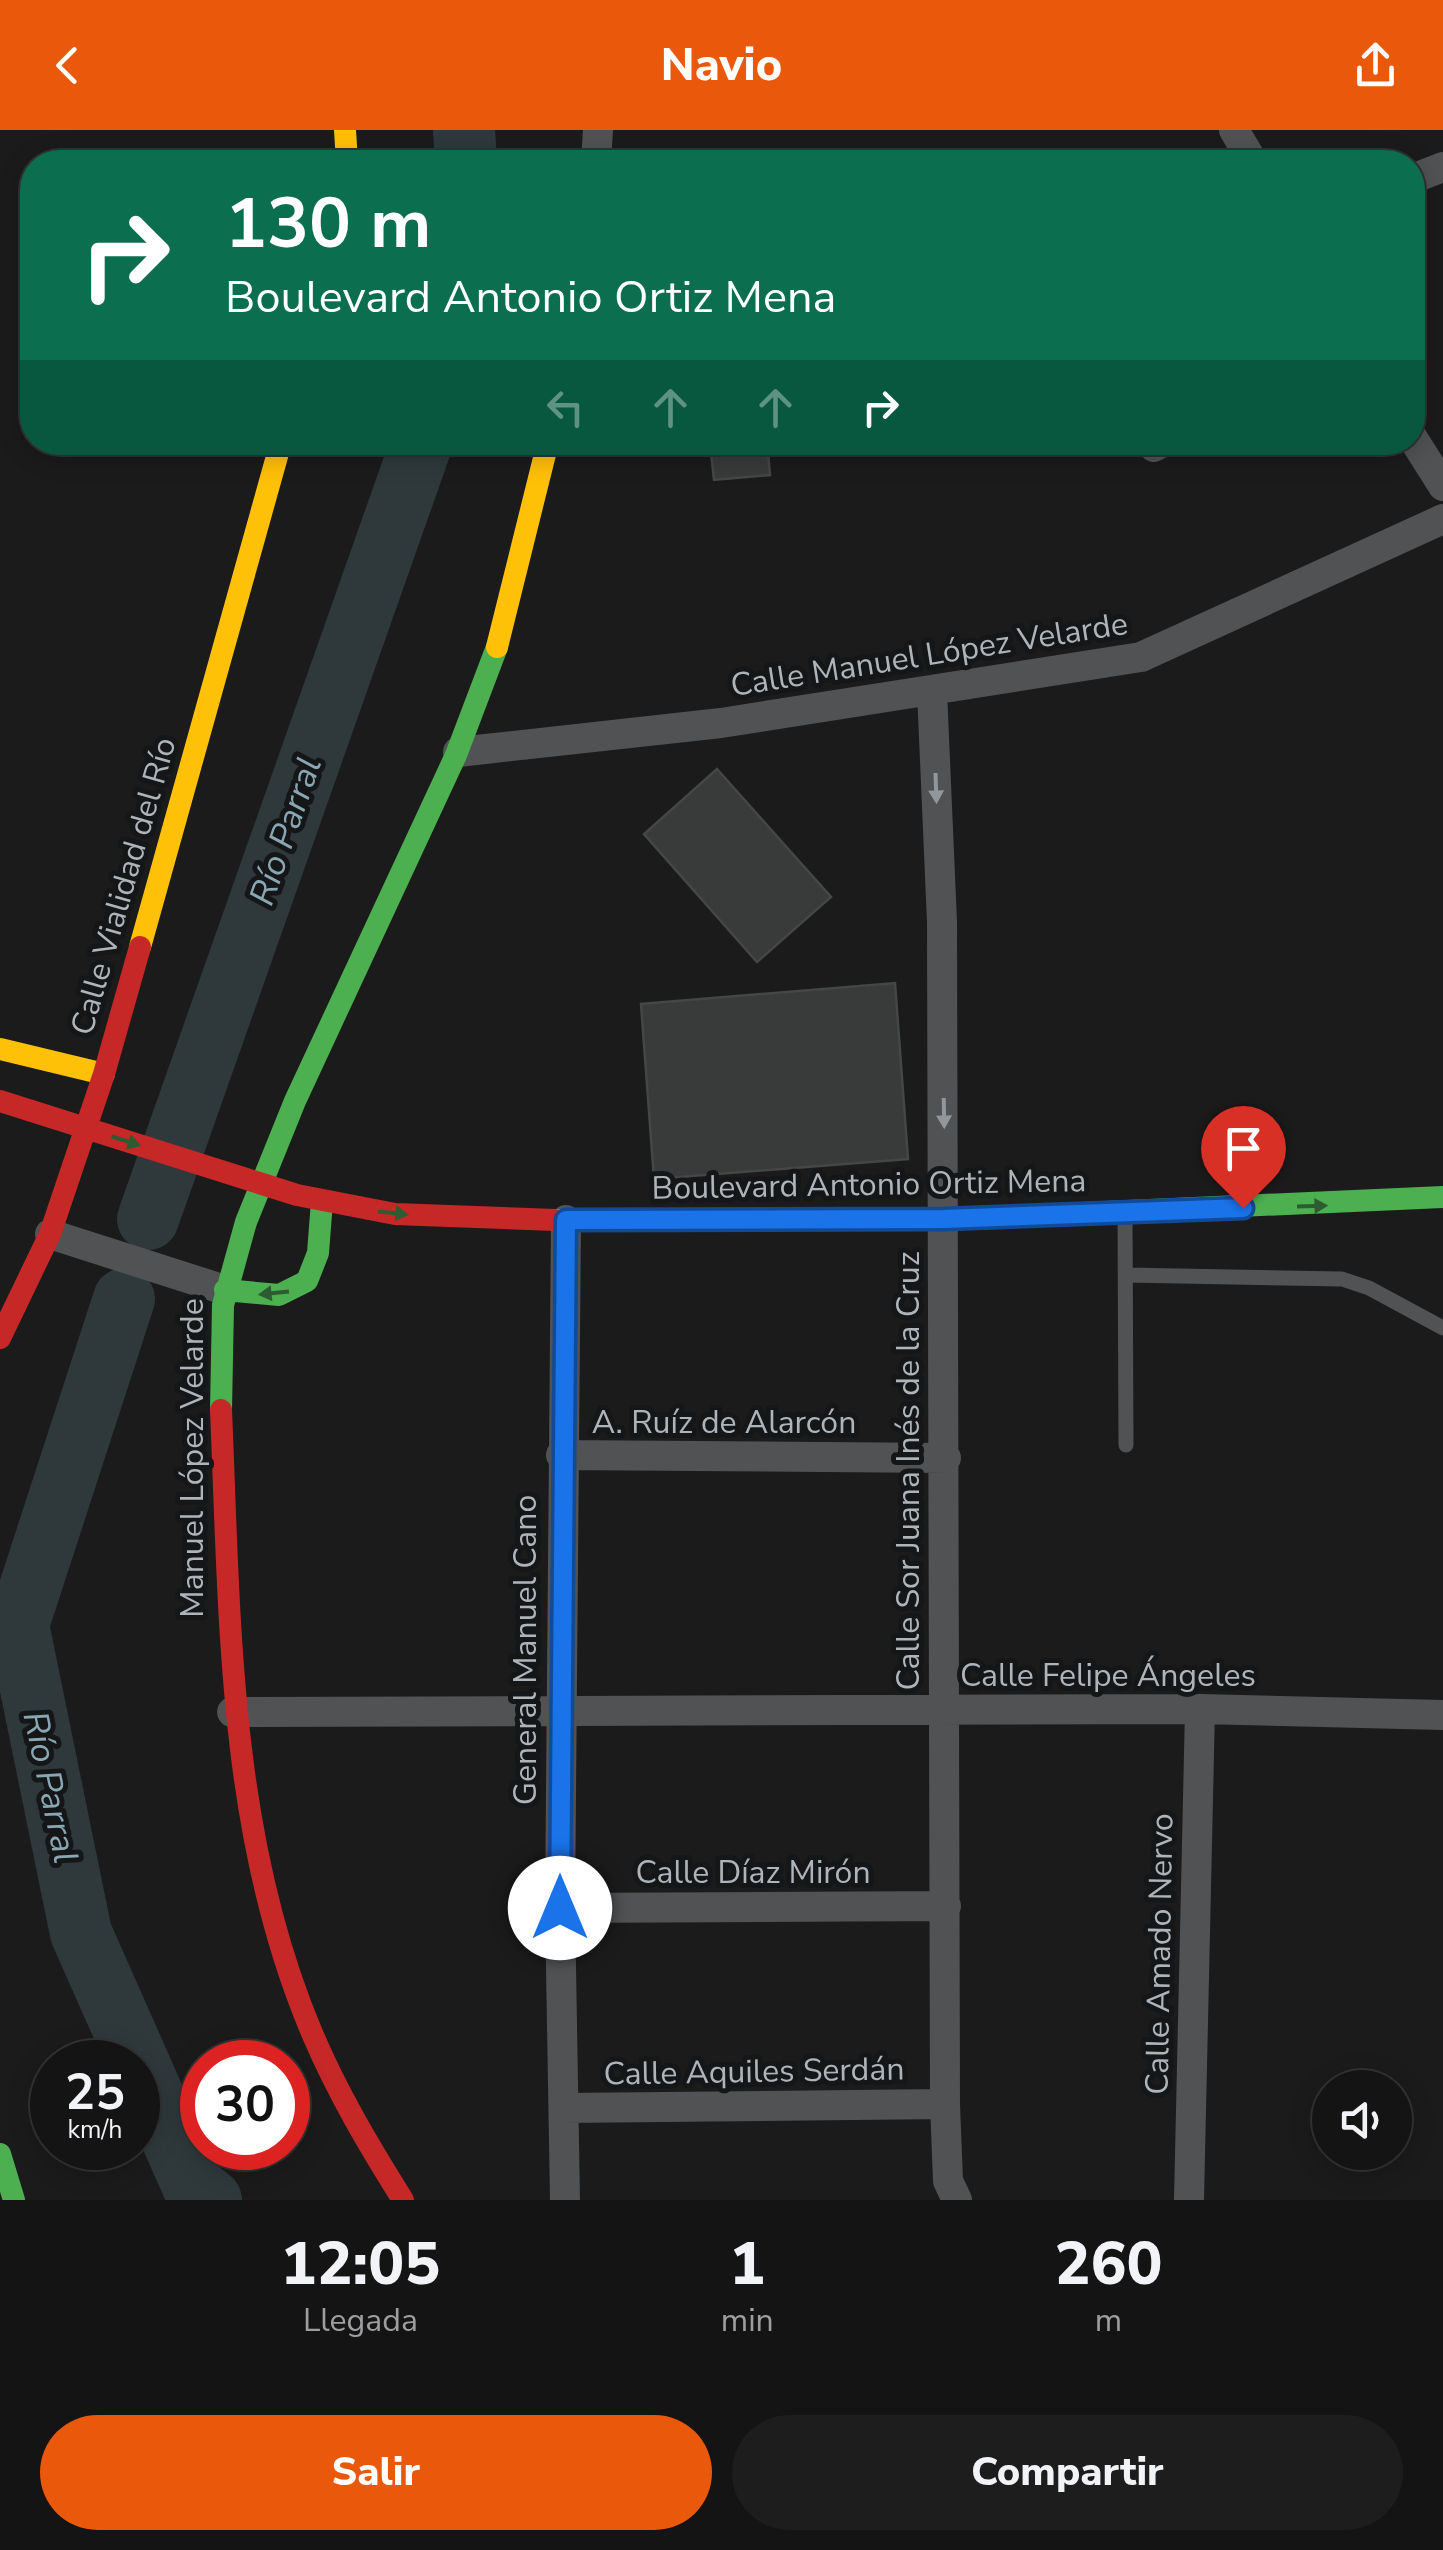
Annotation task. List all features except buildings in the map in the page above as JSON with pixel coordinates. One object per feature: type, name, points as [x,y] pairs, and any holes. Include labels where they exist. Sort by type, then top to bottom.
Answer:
[{"type":"main road","name":"Calle Vialidad del Río","points":[[0,1338],[50,1234],[104,1074],[276,455]]},
{"type":"main road","name":"Manuel López Velarde","points":[[403,2200],[370,2154],[330,2084],[302,2010],[244,1783],[232,1712],[224,1534],[226,1290],[278,1136],[458,752],[497,645],[545,455]]},
{"type":"main road","points":[[0,1048],[104,1074]]},
{"type":"main road","name":"Boulevard Antonio Ortiz Mena","points":[[0,1100],[297,1195],[395,1214],[566,1220],[944,1219],[1443,1198]]},
{"type":"main road","points":[[226,1290],[279,1295],[307,1280],[318,1253],[322,1201]]},
{"type":"main road","points":[[0,2154],[14,2200]]},
{"type":"street","points":[[1423,455],[1443,486]]},
{"type":"street","name":"Calle Manuel López Velarde","points":[[458,752],[721,723],[1141,657],[1443,519]]},
{"type":"street","name":"Calle Sor Juana Inés de la Cruz","points":[[932,690],[942,922],[945,2104],[954,2196]]},
{"type":"street","name":"General Manuel Cano","points":[[565,2200],[560,1908],[560,1455],[566,1220]]},
{"type":"street","points":[[50,1234],[226,1290]]},
{"type":"street","name":"A. Ruíz de Alarcón","points":[[560,1455],[946,1458]]},
{"type":"street","name":"Calle Felipe Ángeles","points":[[232,1712],[1200,1710],[1443,1714]]},
{"type":"street","name":"Calle Amado Nervo","points":[[1189,2200],[1200,1710]]},
{"type":"street","name":"Calle Díaz Mirón","points":[[560,1908],[946,1906]]},
{"type":"street","name":"Calle Aquiles Serdán","points":[[565,2108],[945,2104]]},
{"type":"lane","points":[[1125,1212],[1126,1445]]},
{"type":"lane","points":[[1126,1275],[1342,1279],[1370,1288],[1443,1328]]},
{"type":"waterway","name":"Río Parral","points":[[464,130],[465,150]]},
{"type":"waterway","name":"Río Parral","points":[[148,1219],[417,455]]},
{"type":"waterway","name":"Río Parral","points":[[124,1299],[18,1625],[81,1933],[193,2186],[211,2200]]},
{"type":"traffic: fast","points":[[221,1410],[223,1305],[246,1222],[295,1101],[456,755],[497,647]]},
{"type":"traffic: fast","points":[[947,1219],[1443,1197]]},
{"type":"traffic: fast","points":[[225,1290],[279,1295],[307,1281],[318,1253],[322,1201]]},
{"type":"traffic: fast","points":[[0,2154],[14,2200]]},
{"type":"traffic: slow","points":[[345,130],[346,150]]},
{"type":"traffic: slow","points":[[140,947],[277,455]]},
{"type":"traffic: slow","points":[[497,647],[545,455]]},
{"type":"traffic: slow","points":[[0,1049],[104,1074]]},
{"type":"traffic: slow","points":[[555,1220],[947,1219]]},
{"type":"traffic: jam","points":[[0,1338],[50,1234],[104,1074],[140,947]]},
{"type":"traffic: jam","points":[[0,1101],[297,1195],[395,1214],[555,1220]]},
{"type":"traffic: jam","points":[[221,1410],[238,1726],[264,1882],[284,1958],[312,2033],[354,2118],[403,2200]]},
{"type":"route","points":[[560,1908],[560,1455],[566,1220],[944,1219],[1243,1208]]}]
